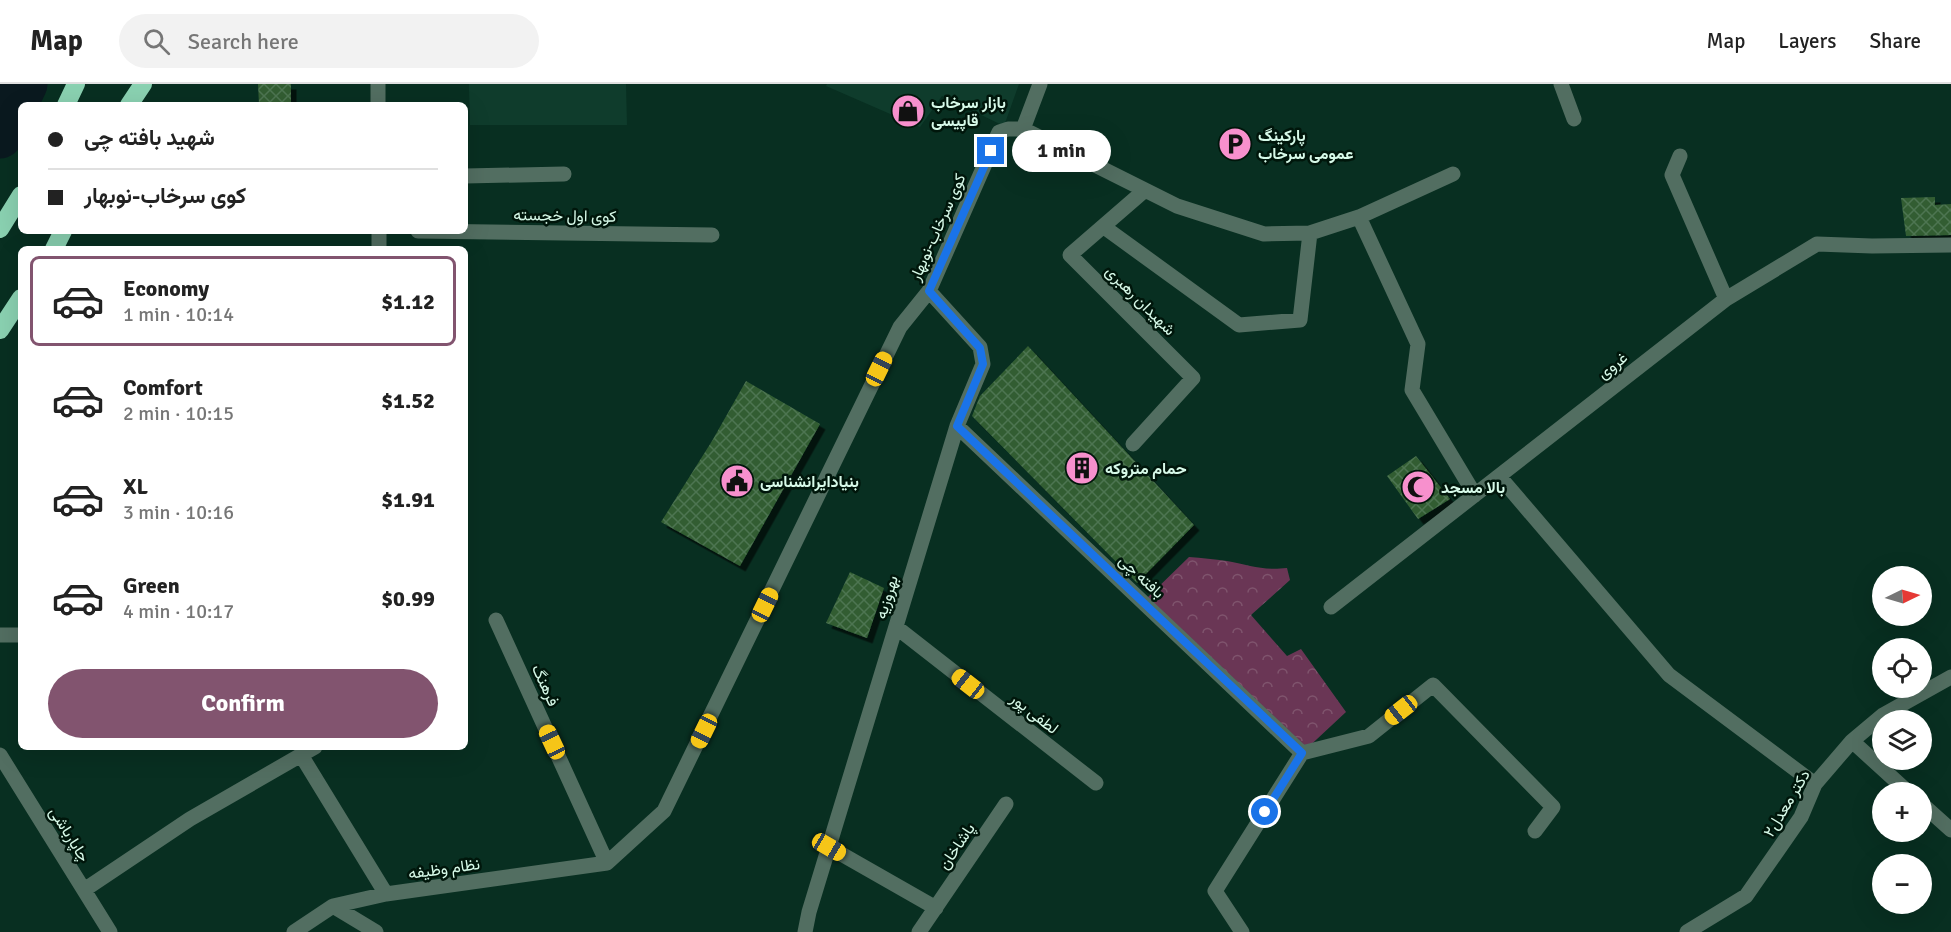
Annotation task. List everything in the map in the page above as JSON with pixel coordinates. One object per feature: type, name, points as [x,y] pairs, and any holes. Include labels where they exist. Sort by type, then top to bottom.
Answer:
[{"type":"highway","points":[[67,102],[76,84]]},
{"type":"highway","points":[[125,102],[132,84]]},
{"type":"highway","points":[[131,102],[143,84]]},
{"type":"highway","points":[[0,229],[18,200]]},
{"type":"highway","points":[[0,330],[18,303]]},
{"type":"street","points":[[378,84],[378,102]]},
{"type":"street","points":[[1040,84],[1023,129],[1177,206],[1264,234],[1310,232],[1359,217],[1453,174]]},
{"type":"street","points":[[1561,84],[1574,119]]},
{"type":"street","name":"کوی سرخاب-نوبهار","points":[[607,863],[664,811],[900,327],[929,291],[999,132],[1008,129],[1023,129]]},
{"type":"street","points":[[1680,156],[1672,174],[1726,299]]},
{"type":"street","points":[[468,176],[564,174]]},
{"type":"street","name":"شهیدان رهبری","points":[[1133,444],[1193,378],[1070,255],[1145,190]]},
{"type":"street","points":[[1359,217],[1418,344],[1412,390],[1475,495]]},
{"type":"street","points":[[1104,226],[1239,325],[1300,320],[1310,232]]},
{"type":"street","name":"کوی اول خجسته","points":[[468,232],[712,236]]},
{"type":"street","name":"غروی","points":[[1331,607],[1726,299],[1817,244],[1951,245]]},
{"type":"street","name":"بهروزیه","points":[[806,932],[809,912],[957,426],[983,364],[980,348],[929,291]]},
{"type":"street","name":"بافته چی","points":[[957,426],[1302,753]]},
{"type":"street","points":[[1499,476],[1669,675],[1815,784]]},
{"type":"street","name":"فرهنگ","points":[[496,620],[607,863]]},
{"type":"street","name":"لطفی پور","points":[[896,627],[1096,783]]},
{"type":"street","points":[[0,635],[18,634]]},
{"type":"street","name":"دکتر معدل۲","points":[[1687,932],[1746,896],[1801,817],[1815,784],[1852,741],[1882,715],[1951,676]]},
{"type":"street","points":[[1242,932],[1215,891],[1302,753],[1369,736],[1433,685],[1553,807],[1535,831]]},
{"type":"street","points":[[1852,741],[1897,782]]},
{"type":"street","points":[[84,890],[190,819],[310,750]]},
{"type":"street","name":"چاپارباشی","points":[[0,755],[110,932]]},
{"type":"street","points":[[301,755],[386,894]]},
{"type":"street","name":"پاشاخان","points":[[919,932],[1006,804]]},
{"type":"street","points":[[1932,813],[1951,830]]},
{"type":"street","points":[[829,847],[936,908]]},
{"type":"street","name":"نظام وظیفه","points":[[294,932],[333,906],[386,894],[607,863]]},
{"type":"street","points":[[333,906],[376,932]]},
{"type":"shaded area","points":[[469,84],[626,84],[627,125],[470,125]]},
{"type":"shaded area","name":"بازار سرخاب قاپیسی","points":[[827,84],[1019,84],[1004,126],[942,96],[920,127],[826,86]]},
{"type":"green space","points":[[1189,557],[1263,568],[1287,568],[1290,580],[1251,615],[1287,656],[1301,649],[1346,712],[1302,753],[1147,598]]},
{"type":"building","points":[[258,84],[291,84],[291,102],[259,102]]},
{"type":"building","points":[[1935,197],[1935,205],[1951,204],[1951,235],[1906,236],[1901,198]]},
{"type":"building","name":"حمام متروکه","points":[[1028,346],[1194,525],[1137,583],[972,416],[980,396]]},
{"type":"building","name":"بنیادایرانشناسی","points":[[746,381],[820,424],[740,566],[661,522],[712,441]]},
{"type":"building","name":"بالا مسجد","points":[[1416,456],[1450,499],[1418,519],[1387,476]]},
{"type":"building","points":[[850,572],[884,588],[867,638],[826,623]]},
{"type":"waterway","points":[[0,136],[25,84]]},
{"type":"place","name":"بازار سرخاب قاپیسی","points":[[908,111]]},
{"type":"place","name":"پارکینگ عمومی سرخاب","points":[[1235,144]]},
{"type":"place","name":"حمام متروکه","points":[[1082,468]]},
{"type":"place","name":"بنیادایرانشناسی","points":[[737,481]]},
{"type":"place","name":"بالا مسجد","points":[[1418,487]]},
{"type":"route","points":[[991,151],[929,291],[980,348],[983,364],[957,426],[1302,753],[1265,812]]}]
